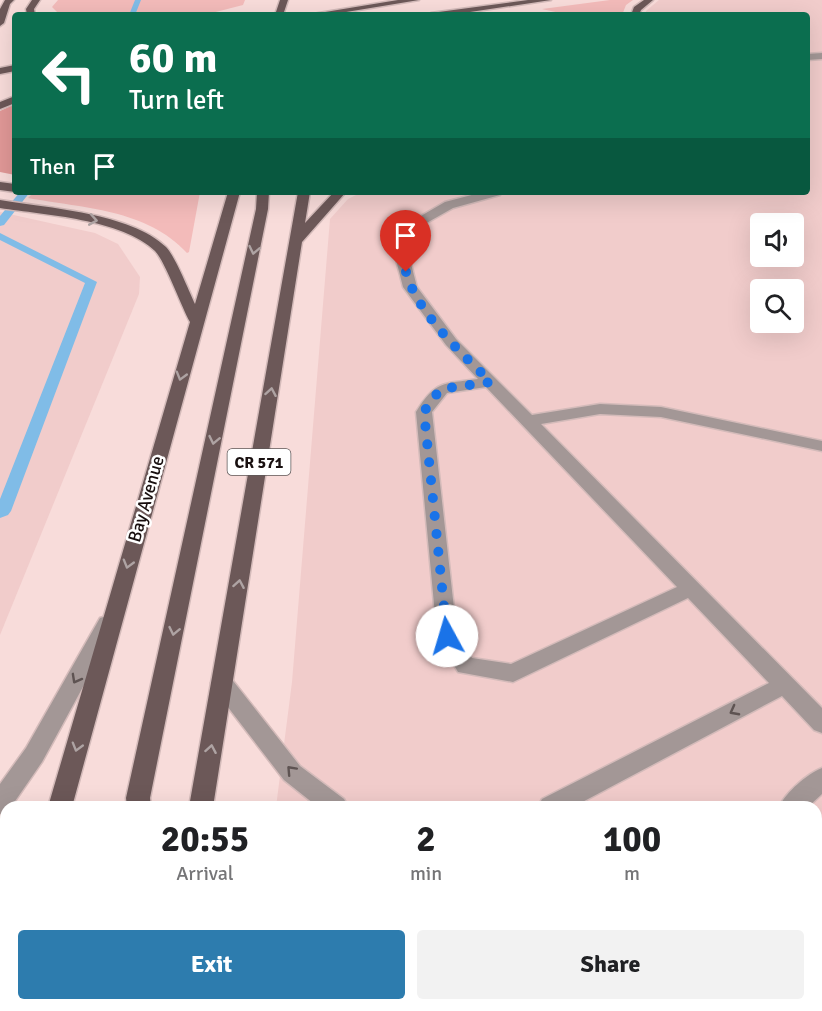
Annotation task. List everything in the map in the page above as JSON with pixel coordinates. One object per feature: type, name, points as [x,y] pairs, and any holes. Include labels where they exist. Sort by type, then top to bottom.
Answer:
[{"type":"main road","points":[[0,23],[6,3],[10,0]]},
{"type":"main road","points":[[340,12],[415,0]]},
{"type":"main road","points":[[451,12],[547,0]]},
{"type":"main road","points":[[636,12],[649,0]]},
{"type":"main road","name":"Bay Avenue","points":[[62,801],[233,195]]},
{"type":"main road","points":[[138,801],[262,209],[263,195]]},
{"type":"main road","name":"CR 571","points":[[202,801],[304,195]]},
{"type":"main road","points":[[296,241],[337,195]]},
{"type":"main road","points":[[0,204],[106,222],[136,232],[162,250],[196,320]]},
{"type":"lane","points":[[485,195],[449,205],[418,223],[402,256],[410,287],[451,342],[822,723]]},
{"type":"lane","points":[[491,382],[442,389],[424,412],[447,636],[465,666],[513,673],[692,588]]},
{"type":"lane","points":[[530,421],[600,409],[661,412],[822,446]]},
{"type":"lane","points":[[1,801],[34,755],[115,610]]},
{"type":"lane","points":[[222,683],[292,772],[328,801]]},
{"type":"lane","points":[[562,801],[786,684]]},
{"type":"lane","points":[[798,801],[822,779]]},
{"type":"shaded area","points":[[58,0],[245,0],[243,5],[216,12],[57,12],[52,7]]},
{"type":"shaded area","points":[[610,0],[633,0],[626,5],[623,12],[556,12],[542,9]]},
{"type":"shaded area","points":[[659,0],[822,0],[822,801],[277,801],[292,682],[330,219],[348,199],[356,195],[810,195],[810,12],[646,11]]},
{"type":"shaded area","points":[[12,105],[12,174],[0,172],[0,111]]},
{"type":"shaded area","points":[[31,195],[199,195],[187,253],[171,238],[133,219],[91,208],[28,198]]},
{"type":"shaded area","points":[[0,212],[95,233],[118,244],[140,277],[139,294],[0,635]]},
{"type":"waterway","points":[[133,12],[138,0]]},
{"type":"waterway","points":[[0,223],[23,195]]},
{"type":"waterway","points":[[0,236],[91,282],[3,511],[0,513]]},
{"type":"route","points":[[406,272],[410,287],[451,342],[491,382],[442,389],[424,412],[447,636]]}]
